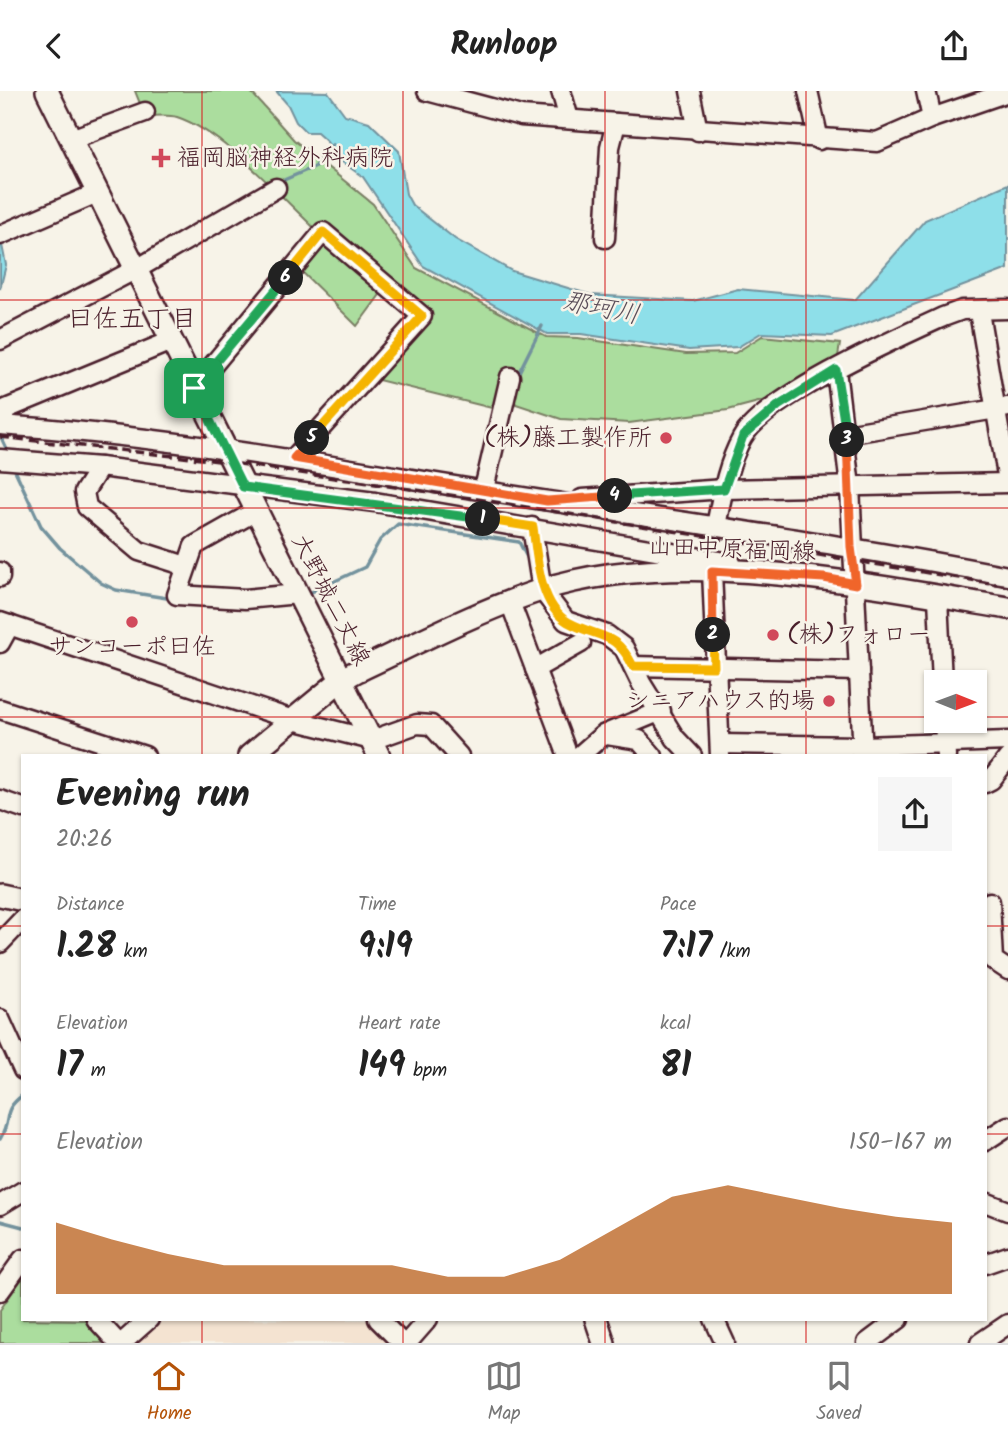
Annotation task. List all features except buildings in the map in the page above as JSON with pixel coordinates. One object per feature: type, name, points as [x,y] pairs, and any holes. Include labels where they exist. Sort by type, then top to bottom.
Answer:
[{"type":"main road","name":"大野城二丈線","points":[[47,91],[223,448],[376,748]]},
{"type":"main road","name":"山田中原福岡線","points":[[251,754],[341,681],[510,602],[542,590],[651,572],[712,571],[824,578],[1008,608]]},
{"type":"main road","points":[[0,895],[21,900]]},
{"type":"main road","points":[[597,1321],[604,1343]]},
{"type":"street","points":[[426,91],[521,116],[818,140],[877,142],[932,118],[1008,92]]},
{"type":"street","points":[[561,91],[569,118]]},
{"type":"street","points":[[690,91],[698,131]]},
{"type":"street","points":[[808,91],[818,140]]},
{"type":"street","points":[[926,91],[932,118]]},
{"type":"street","points":[[71,139],[145,112]]},
{"type":"street","points":[[606,238],[610,146],[616,123]]},
{"type":"street","points":[[0,340],[135,269],[276,188]]},
{"type":"street","points":[[2,228],[97,193]]},
{"type":"street","points":[[194,388],[323,232],[422,316],[294,458]]},
{"type":"street","points":[[716,526],[724,489],[743,436],[778,406],[836,370],[943,317],[962,310],[979,312],[1008,309]]},
{"type":"street","points":[[547,501],[724,489],[1008,482],[1002,408],[979,312]]},
{"type":"street","points":[[172,341],[6,409],[1,425],[294,458],[547,501],[851,547],[1008,576]]},
{"type":"street","points":[[836,370],[846,435],[850,486],[863,751]]},
{"type":"street","points":[[484,489],[510,377]]},
{"type":"street","points":[[846,435],[1002,408]]},
{"type":"street","points":[[0,459],[100,467],[375,502],[824,578]]},
{"type":"street","points":[[100,467],[84,492],[86,507],[139,551],[186,566]]},
{"type":"street","points":[[256,511],[194,546],[177,595],[275,599],[298,594]]},
{"type":"street","points":[[533,527],[542,590],[566,621],[607,635],[624,649],[675,738],[690,754]]},
{"type":"street","points":[[712,571],[714,667],[720,750],[946,750],[1008,741]]},
{"type":"street","points":[[938,598],[941,670]]},
{"type":"street","points":[[510,602],[567,754]]},
{"type":"street","points":[[0,643],[5,623],[376,748],[417,724],[431,725],[457,754]]},
{"type":"street","points":[[535,669],[581,643]]},
{"type":"street","points":[[633,666],[859,671]]},
{"type":"street","points":[[0,709],[139,754]]},
{"type":"street","points":[[581,754],[603,735],[661,711]]},
{"type":"street","points":[[603,735],[639,740],[651,754]]},
{"type":"street","points":[[987,782],[1008,758]]},
{"type":"street","points":[[0,800],[21,807]]},
{"type":"street","points":[[990,902],[995,964]]},
{"type":"street","points":[[0,943],[21,921]]},
{"type":"street","points":[[0,1019],[21,1065]]},
{"type":"street","points":[[987,1140],[1008,1126]]},
{"type":"street","points":[[0,1205],[21,1192]]},
{"type":"street","points":[[987,1203],[1008,1211]]},
{"type":"street","points":[[987,1263],[1008,1256]]},
{"type":"street","points":[[0,1291],[21,1262]]},
{"type":"street","points":[[98,1321],[120,1343],[144,1321]]},
{"type":"street","points":[[380,1321],[402,1343]]},
{"type":"street","points":[[407,1343],[426,1321]]},
{"type":"street","points":[[721,1321],[725,1343]]},
{"type":"street","points":[[867,1343],[896,1321]]},
{"type":"street","points":[[979,1343],[1008,1324]]},
{"type":"shaded area","points":[[153,1321],[372,1321],[385,1333],[387,1343],[127,1343]]},
{"type":"green space","points":[[135,91],[250,91],[294,140],[373,204],[416,268],[546,337],[578,338],[686,354],[735,353],[762,336],[840,344],[837,363],[781,396],[728,410],[629,423],[561,419],[516,404],[507,380],[500,410],[378,380],[426,323],[385,288],[357,326],[298,268],[324,237],[235,153],[196,125],[166,115],[145,116]]},
{"type":"green space","points":[[21,1280],[21,1321],[89,1321],[110,1343],[0,1343],[0,1310]]},
{"type":"water","name":"那珂川","points":[[276,91],[328,92],[345,115],[369,122],[399,151],[406,194],[412,205],[455,239],[512,271],[591,295],[693,301],[738,289],[855,300],[925,220],[1008,184],[1008,269],[832,336],[761,333],[738,347],[689,350],[581,334],[547,334],[423,266],[363,177],[338,159],[327,141],[317,132],[306,132],[296,122],[288,105]]},
{"type":"water","points":[[0,235],[6,265],[0,289]]},
{"type":"waterway","points":[[277,183],[314,167],[333,144]]},
{"type":"waterway","points":[[517,376],[542,326]]},
{"type":"waterway","points":[[0,435],[8,452]]},
{"type":"waterway","points":[[13,466],[41,526],[60,548],[101,583],[116,590],[173,599]]},
{"type":"waterway","points":[[487,516],[490,499]]},
{"type":"waterway","points":[[305,595],[365,567],[380,540],[398,524],[519,542],[529,561]]},
{"type":"waterway","points":[[597,754],[611,743]]},
{"type":"waterway","points":[[0,1139],[9,1111],[21,1097]]},
{"type":"waterway","points":[[0,1221],[21,1226]]},
{"type":"railway","points":[[0,437],[219,461],[484,500],[1008,586]]},
{"type":"place","name":"福岡脳神経外科病院","points":[[161,158]]},
{"type":"place","name":"(株)藤工製作所","points":[[666,438]]},
{"type":"place","name":"サンコーポ曰佐","points":[[132,622]]},
{"type":"place","name":"(株)フォロー","points":[[773,635]]},
{"type":"place","name":"シニアハウス的場","points":[[829,701]]},
{"type":"district","name":"曰佐五丁目","points":[[132,320]]},
{"type":"route","points":[[323,232],[422,316],[294,458],[547,501],[724,489],[743,436],[778,406],[817,379],[836,370],[846,435],[851,547],[856,584],[824,578],[712,571],[714,667],[633,666],[624,649],[607,635],[566,621],[542,590],[533,527],[375,502],[243,487],[194,388],[323,232]]}]
